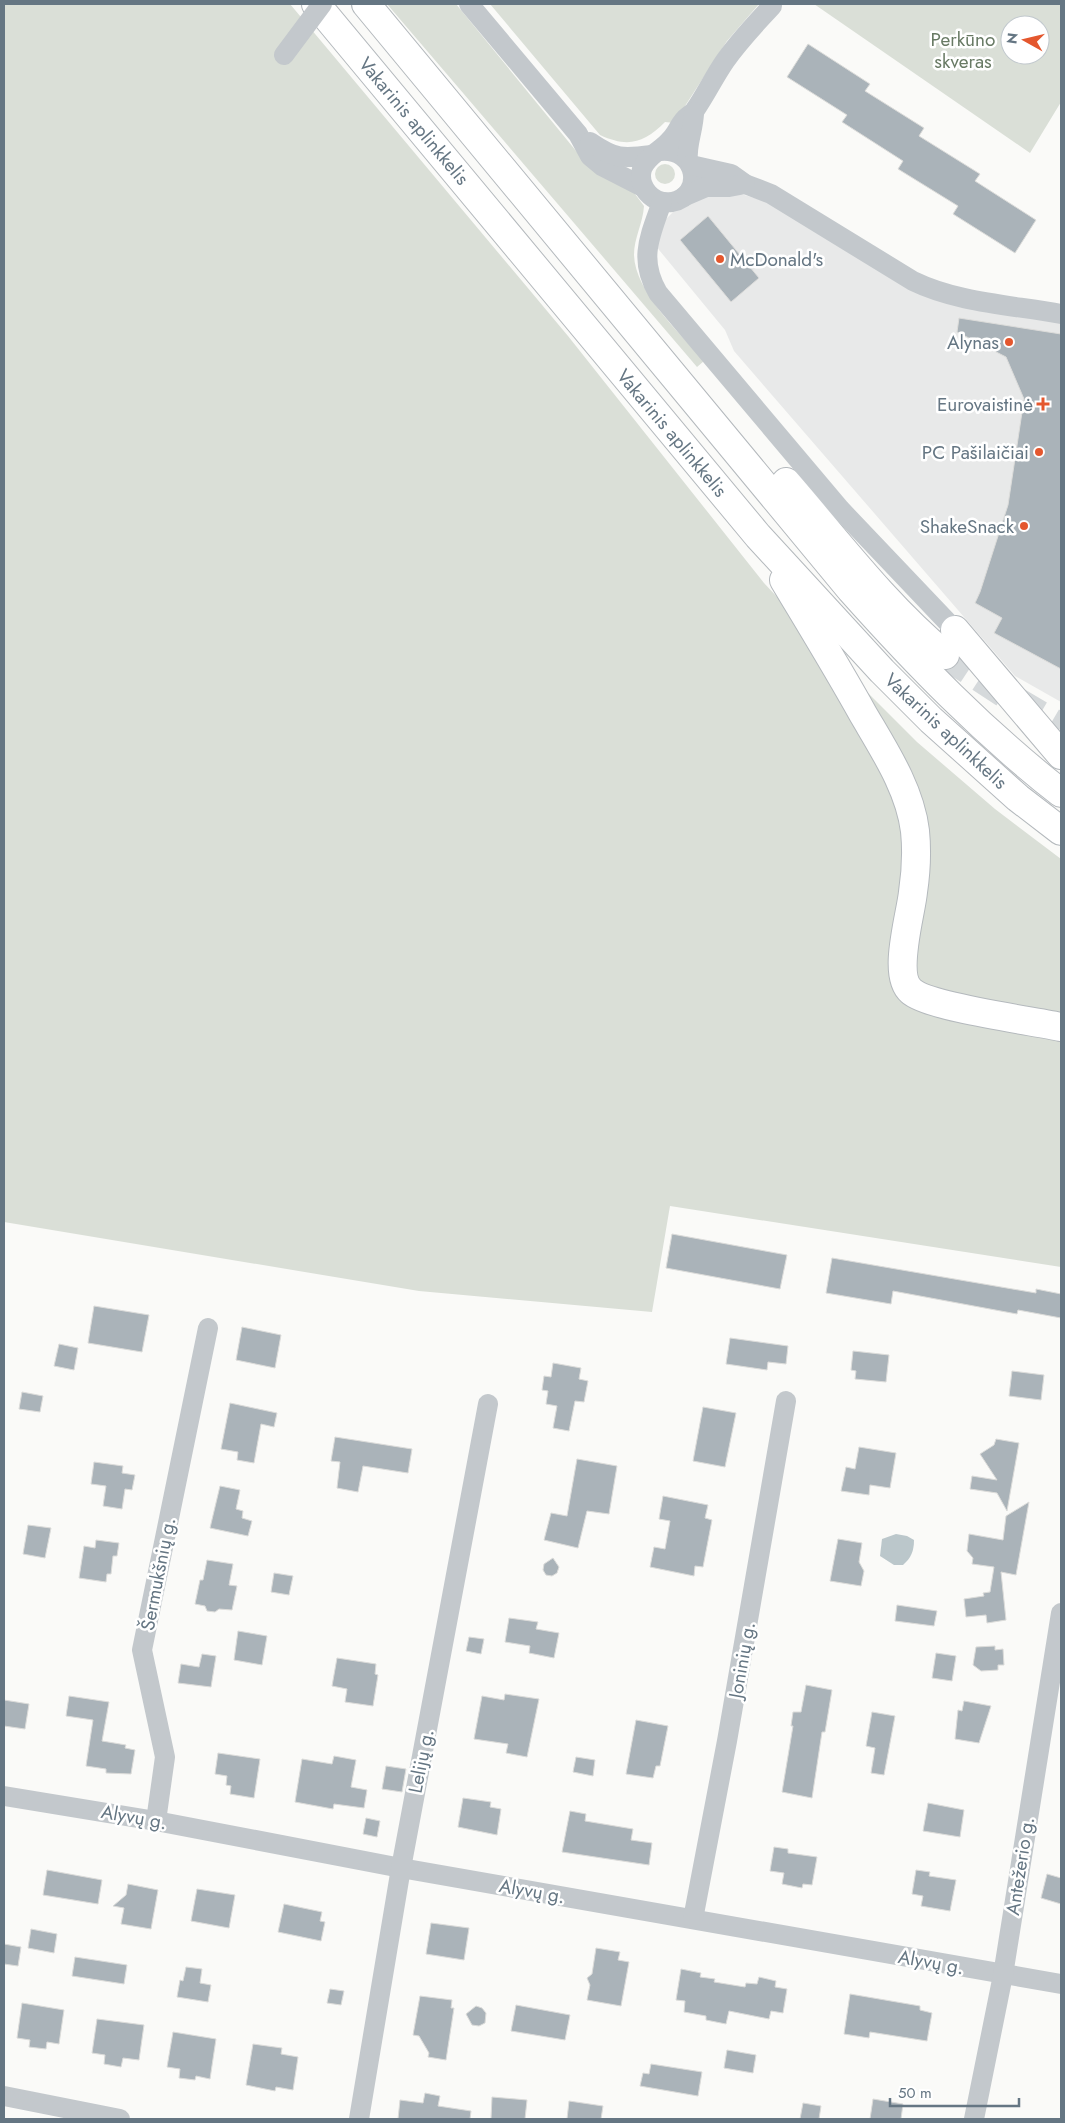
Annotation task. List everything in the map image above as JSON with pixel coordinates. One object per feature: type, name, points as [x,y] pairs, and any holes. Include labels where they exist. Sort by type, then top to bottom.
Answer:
[{"type":"highway","name":"Vakarinis aplinkkelis","points":[[316,4],[758,536],[882,671],[931,720],[1018,798],[1061,831]]},
{"type":"highway","name":"Vakarinis aplinkkelis","points":[[366,4],[851,590],[910,656],[983,727],[1029,768],[1061,793]]},
{"type":"highway","points":[[552,230],[587,260],[620,293],[745,434],[878,593],[916,631],[945,656]]},
{"type":"highway","points":[[758,536],[877,738],[898,778],[909,806],[915,830],[916,858],[913,894],[902,955],[903,974],[909,990],[922,998],[942,1004],[1061,1027]]},
{"type":"highway","points":[[955,630],[1061,755]]},
{"type":"street","points":[[284,55],[322,4]]},
{"type":"street","points":[[469,4],[578,134],[590,156],[602,166],[644,188]]},
{"type":"street","points":[[745,184],[729,187],[706,187],[670,202],[662,202],[648,194],[641,179],[642,170],[646,162],[672,138],[683,120],[694,112],[726,60],[772,6]]},
{"type":"street","points":[[685,196],[693,182],[688,153],[694,124],[694,112]]},
{"type":"street","points":[[578,134],[607,154],[625,158],[669,150],[678,152],[690,163],[731,174],[745,184],[771,194],[913,281],[928,288],[958,296],[1061,314]]},
{"type":"street","points":[[662,202],[648,240],[646,255],[647,269],[658,294],[840,509],[955,630]]},
{"type":"street","name":"Šermukšnių g.","points":[[156,1821],[165,1757],[142,1650],[208,1328]]},
{"type":"street","name":"Joninių g.","points":[[693,1919],[729,1732],[786,1401]]},
{"type":"street","name":"Lelijų g.","points":[[359,2119],[401,1868],[488,1404]]},
{"type":"street","name":"Antežerio g.","points":[[974,2119],[1003,1974],[1061,1613]]},
{"type":"street","name":"Alyvų g.","points":[[4,1796],[156,1821],[401,1868],[1061,1984]]},
{"type":"street","points":[[4,2096],[120,2119]]},
{"type":"shaded area","points":[[734,192],[768,202],[919,291],[1061,323],[1061,702],[1015,676],[734,351],[725,330],[655,245],[663,222],[677,208],[692,198]]},
{"type":"shaded area","points":[[896,1534],[907,1536],[914,1540],[911,1554],[903,1565],[894,1565],[880,1556],[882,1539]]},
{"type":"green space","points":[[4,4],[290,4],[568,336],[764,583],[853,678],[917,742],[995,809],[1061,859],[1061,1267],[670,1206],[652,1312],[419,1291],[4,1222]]},
{"type":"green space","points":[[387,4],[456,4],[581,157],[629,186],[644,206],[634,255],[636,269],[642,283],[660,311],[704,361],[697,367]]},
{"type":"green space","points":[[490,4],[759,4],[727,41],[674,123],[665,122],[643,139],[627,142],[600,135]]},
{"type":"green space","name":"Perkūno skveras","points":[[814,4],[1061,4],[1061,102],[1030,153]]},
{"type":"green space","points":[[665,164],[672,167],[675,174],[672,181],[665,184],[658,181],[655,174],[658,167]]},
{"type":"building","points":[[808,44],[870,84],[865,91],[924,128],[919,136],[980,174],[975,181],[1036,220],[1015,253],[953,214],[958,206],[898,169],[903,161],[842,122],[847,115],[787,77]]},
{"type":"building","name":"McDonald's","points":[[708,216],[759,278],[731,302],[680,240]]},
{"type":"building","name":"PC Pašilaičiai","points":[[959,318],[1061,334],[1061,669],[994,633],[1002,618],[975,603],[1008,505],[1024,399],[1006,357],[957,332]]},
{"type":"building","points":[[672,1234],[787,1255],[780,1289],[666,1268]]},
{"type":"building","points":[[832,1258],[1036,1293],[1036,1289],[1061,1294],[1061,1318],[1018,1310],[1017,1314],[893,1291],[891,1304],[826,1293]]},
{"type":"building","points":[[94,1306],[149,1315],[142,1352],[88,1343]]},
{"type":"building","points":[[242,1327],[281,1335],[275,1368],[236,1360]]},
{"type":"building","points":[[730,1338],[788,1346],[786,1364],[768,1362],[767,1370],[726,1364]]},
{"type":"building","points":[[59,1344],[78,1348],[74,1370],[54,1366]]},
{"type":"building","points":[[853,1351],[889,1355],[886,1382],[855,1379],[856,1371],[851,1370]]},
{"type":"building","points":[[553,1363],[581,1368],[579,1379],[588,1381],[584,1402],[575,1401],[569,1431],[553,1428],[557,1406],[546,1404],[548,1391],[542,1390],[544,1376],[551,1377]]},
{"type":"building","points":[[1012,1371],[1044,1375],[1041,1400],[1009,1396]]},
{"type":"building","points":[[22,1392],[43,1396],[40,1412],[19,1409]]},
{"type":"building","points":[[230,1403],[277,1413],[274,1427],[261,1424],[254,1463],[237,1460],[238,1452],[221,1449]]},
{"type":"building","points":[[703,1407],[736,1413],[725,1467],[693,1461]]},
{"type":"building","points":[[335,1437],[412,1449],[408,1473],[363,1466],[358,1492],[337,1488],[340,1462],[331,1461]]},
{"type":"building","points":[[996,1439],[1019,1443],[1007,1511],[997,1493],[970,1489],[972,1476],[997,1480],[980,1454],[994,1445]]},
{"type":"building","points":[[859,1447],[896,1453],[890,1488],[870,1485],[869,1495],[841,1491],[846,1467],[855,1469]]},
{"type":"building","points":[[577,1459],[617,1466],[609,1514],[587,1511],[578,1548],[544,1540],[551,1513],[567,1516]]},
{"type":"building","points":[[94,1462],[123,1466],[122,1473],[135,1475],[132,1490],[125,1489],[122,1509],[103,1506],[106,1486],[91,1484]]},
{"type":"building","points":[[220,1486],[240,1490],[236,1509],[243,1511],[242,1518],[252,1521],[248,1536],[210,1528]]},
{"type":"building","points":[[663,1496],[708,1505],[705,1518],[712,1520],[703,1567],[695,1566],[694,1576],[650,1567],[654,1547],[665,1549],[670,1521],[659,1519]]},
{"type":"building","points":[[1029,1502],[1016,1575],[1001,1572],[1006,1620],[987,1623],[986,1615],[966,1617],[964,1599],[984,1596],[983,1593],[990,1592],[994,1567],[972,1564],[973,1558],[967,1551],[969,1534],[1003,1540],[1006,1516]]},
{"type":"building","points":[[28,1525],[51,1528],[45,1558],[23,1554]]},
{"type":"building","points":[[838,1539],[862,1543],[859,1562],[864,1571],[861,1586],[830,1581]]},
{"type":"building","points":[[96,1540],[119,1543],[117,1556],[113,1556],[111,1574],[107,1574],[106,1582],[79,1578],[84,1546],[95,1548]]},
{"type":"building","points":[[553,1558],[559,1567],[557,1573],[552,1576],[546,1575],[543,1570],[544,1564]]},
{"type":"building","points":[[207,1560],[233,1564],[229,1585],[237,1586],[232,1610],[219,1609],[215,1612],[207,1611],[205,1606],[195,1604]]},
{"type":"building","points":[[274,1573],[293,1576],[289,1595],[271,1592]]},
{"type":"building","points":[[897,1605],[937,1611],[934,1626],[895,1621]]},
{"type":"building","points":[[509,1618],[538,1622],[536,1629],[559,1633],[554,1658],[529,1653],[530,1646],[505,1642]]},
{"type":"building","points":[[238,1631],[267,1636],[262,1665],[234,1660]]},
{"type":"building","points":[[469,1637],[484,1639],[481,1654],[466,1651]]},
{"type":"building","points":[[995,1646],[995,1650],[1003,1649],[1004,1665],[998,1665],[998,1670],[981,1671],[973,1665],[976,1647]]},
{"type":"building","points":[[936,1653],[956,1656],[952,1681],[932,1678]]},
{"type":"building","points":[[202,1654],[216,1656],[211,1687],[178,1683],[181,1664],[199,1667]]},
{"type":"building","points":[[337,1658],[376,1664],[375,1674],[378,1675],[373,1706],[345,1702],[347,1689],[332,1686]]},
{"type":"building","points":[[806,1685],[832,1690],[825,1732],[822,1732],[812,1798],[782,1792],[793,1726],[791,1726],[793,1712],[801,1712]]},
{"type":"building","points":[[505,1694],[539,1699],[527,1757],[506,1753],[508,1744],[474,1739],[482,1696],[504,1700]]},
{"type":"building","points":[[69,1696],[109,1702],[102,1741],[126,1745],[125,1748],[135,1750],[131,1774],[106,1773],[106,1769],[86,1766],[93,1720],[66,1716]]},
{"type":"building","points":[[4,1700],[29,1704],[25,1729],[4,1726]]},
{"type":"building","points":[[964,1701],[991,1706],[979,1743],[955,1739],[958,1710],[962,1711]]},
{"type":"building","points":[[872,1712],[895,1716],[884,1775],[871,1773],[875,1748],[866,1746]]},
{"type":"building","points":[[636,1720],[668,1726],[660,1766],[656,1766],[653,1778],[626,1774]]},
{"type":"building","points":[[218,1753],[260,1759],[254,1798],[230,1794],[231,1786],[226,1785],[227,1776],[215,1774]]},
{"type":"building","points":[[334,1756],[356,1760],[351,1787],[367,1790],[364,1808],[334,1804],[333,1809],[295,1802],[302,1759],[332,1764]]},
{"type":"building","points":[[576,1757],[595,1760],[593,1776],[573,1772]]},
{"type":"building","points":[[386,1766],[406,1769],[402,1792],[382,1789]]},
{"type":"building","points":[[463,1798],[491,1802],[490,1807],[501,1809],[497,1835],[458,1827]]},
{"type":"building","points":[[928,1803],[964,1810],[960,1837],[923,1831]]},
{"type":"building","points":[[570,1811],[586,1814],[585,1821],[633,1829],[631,1840],[652,1843],[649,1865],[562,1852]]},
{"type":"building","points":[[366,1818],[380,1821],[377,1837],[363,1834]]},
{"type":"building","points":[[774,1847],[788,1849],[788,1853],[817,1857],[812,1885],[803,1884],[802,1888],[782,1884],[784,1873],[770,1871]]},
{"type":"building","points":[[47,1870],[102,1880],[98,1904],[43,1895]]},
{"type":"building","points":[[916,1870],[930,1872],[929,1876],[956,1880],[950,1911],[921,1906],[923,1896],[912,1894]]},
{"type":"building","points":[[1047,1874],[1061,1878],[1061,1904],[1041,1898]]},
{"type":"building","points":[[128,1884],[158,1890],[151,1929],[121,1924],[124,1908],[113,1906],[126,1895]]},
{"type":"building","points":[[197,1889],[235,1895],[229,1928],[191,1921]]},
{"type":"building","points":[[284,1904],[322,1912],[320,1921],[325,1922],[321,1941],[278,1932]]},
{"type":"building","points":[[431,1923],[469,1928],[464,1960],[426,1954]]},
{"type":"building","points":[[31,1929],[57,1934],[54,1953],[28,1948]]},
{"type":"building","points":[[4,1944],[21,1947],[18,1966],[4,1964]]},
{"type":"building","points":[[596,1948],[620,1952],[618,1960],[629,1962],[621,2006],[587,2000],[590,1985],[587,1978],[592,1974]]},
{"type":"building","points":[[75,1957],[127,1965],[124,1984],[72,1976]]},
{"type":"building","points":[[186,1967],[202,1969],[200,1983],[211,1985],[208,2002],[177,1997],[180,1980],[183,1981]]},
{"type":"building","points":[[681,1969],[701,1973],[700,1977],[715,1979],[714,1982],[745,1987],[746,1983],[757,1984],[759,1977],[776,1981],[775,1987],[787,1989],[783,2013],[771,2011],[769,2019],[729,2011],[726,2024],[706,2020],[706,2016],[684,2012],[685,2001],[676,2000]]},
{"type":"building","points":[[330,1989],[344,1991],[341,2005],[327,2003]]},
{"type":"building","points":[[850,1994],[920,2006],[920,2010],[932,2013],[927,2041],[870,2032],[869,2038],[844,2034]]},
{"type":"building","points":[[420,1996],[452,2000],[451,2008],[454,2008],[446,2060],[428,2057],[429,2053],[419,2036],[413,2035]]},
{"type":"building","points":[[22,2003],[64,2010],[59,2044],[47,2042],[46,2049],[29,2047],[30,2040],[17,2038]]},
{"type":"building","points":[[516,2005],[570,2015],[565,2040],[511,2031]]},
{"type":"building","points":[[476,2006],[482,2008],[486,2013],[485,2023],[479,2026],[472,2025],[466,2014]]},
{"type":"building","points":[[97,2019],[144,2025],[139,2060],[123,2058],[121,2067],[104,2064],[105,2055],[92,2053]]},
{"type":"building","points":[[173,2032],[216,2039],[210,2079],[196,2076],[195,2080],[179,2078],[180,2069],[167,2067]]},
{"type":"building","points":[[253,2044],[282,2048],[281,2054],[298,2057],[293,2090],[276,2087],[275,2091],[246,2085]]},
{"type":"building","points":[[727,2050],[756,2055],[753,2073],[724,2068]]},
{"type":"building","points":[[651,2064],[702,2072],[698,2096],[640,2086],[643,2073],[649,2074]]},
{"type":"building","points":[[425,2093],[440,2096],[438,2106],[471,2111],[470,2119],[398,2119],[400,2100],[423,2103]]},
{"type":"building","points":[[492,2097],[527,2100],[525,2119],[491,2119]]},
{"type":"building","points":[[873,2099],[903,2104],[901,2119],[870,2119]]},
{"type":"building","points":[[569,2101],[603,2106],[601,2119],[567,2119]]},
{"type":"building","points":[[803,2103],[821,2106],[819,2119],[800,2119]]},
{"type":"tunnel","points":[[945,655],[1003,693],[1061,727]]},
{"type":"place","name":"McDonald's","points":[[720,259]]},
{"type":"place","name":"Alynas","points":[[1009,342]]},
{"type":"place","name":"Eurovaistinė","points":[[1043,404]]},
{"type":"place","name":"PC Pašilaičiai","points":[[1039,452]]},
{"type":"place","name":"ShakeSnack","points":[[1024,526]]}]
